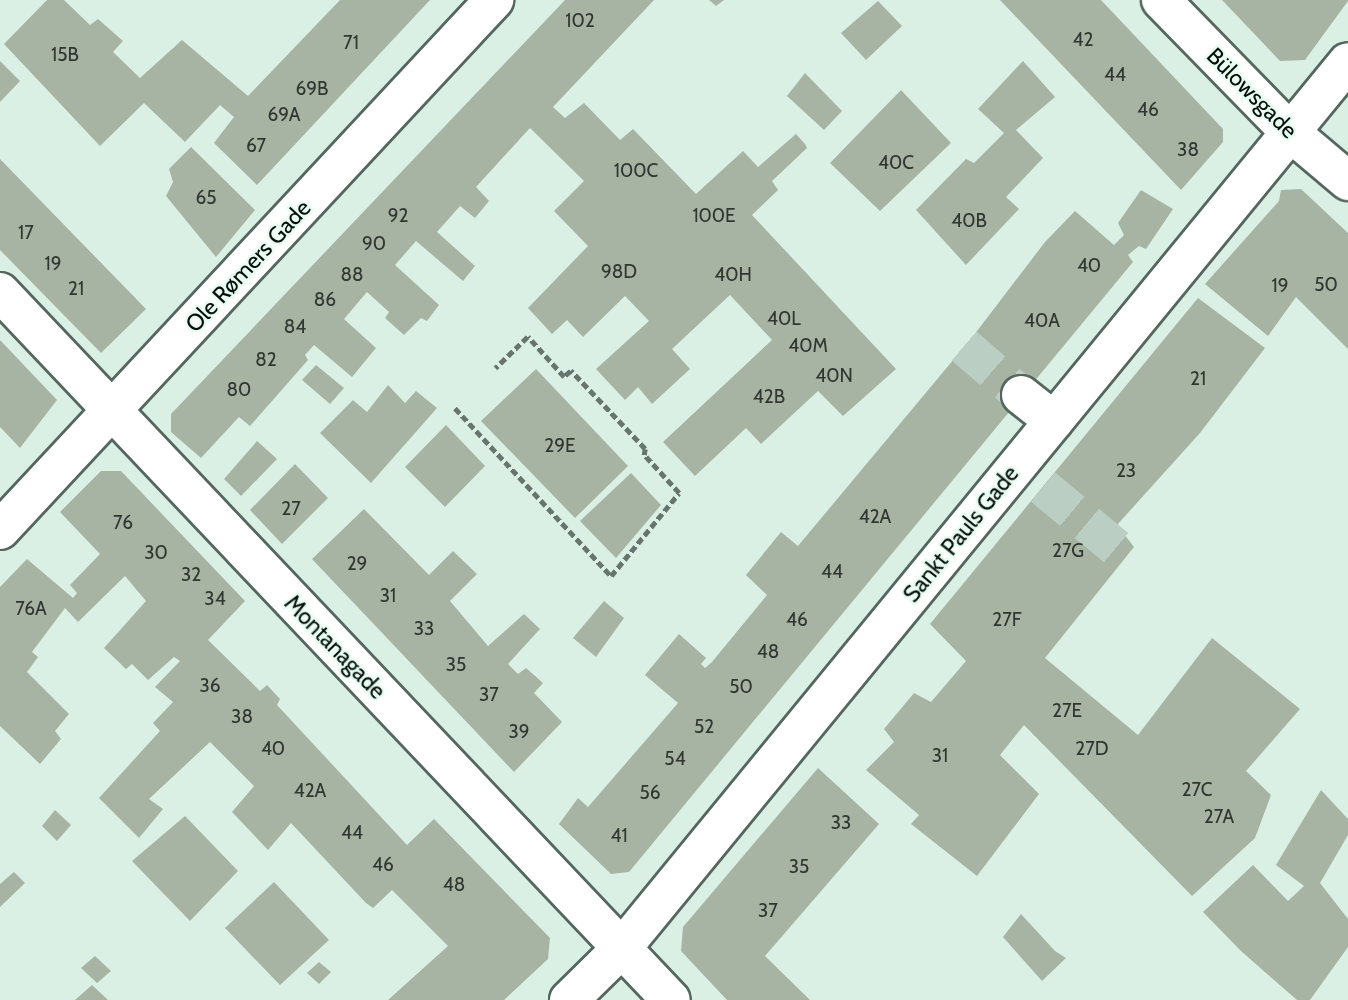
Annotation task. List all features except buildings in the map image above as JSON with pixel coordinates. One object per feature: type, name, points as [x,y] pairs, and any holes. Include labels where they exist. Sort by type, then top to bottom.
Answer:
[{"type":"street","name":"Ole Rømers Gade","points":[[0,530],[112,413],[494,0]]},
{"type":"street","name":"Bülowsgade","points":[[1161,0],[1290,132],[1348,181]]},
{"type":"street","name":"Sankt Pauls Gade","points":[[569,1000],[622,948],[1030,476],[1054,421],[1348,62]]},
{"type":"street","name":"Montanagade","points":[[0,292],[671,1000]]},
{"type":"street","points":[[1021,395],[1054,421]]},
{"type":"path","points":[[455,408],[611,576],[679,493],[645,455],[645,449],[571,371],[564,377],[527,337],[496,368]]},
{"type":"tunnel","points":[[964,346],[1021,395]]},
{"type":"tunnel","points":[[1043,487],[1126,556]]}]
